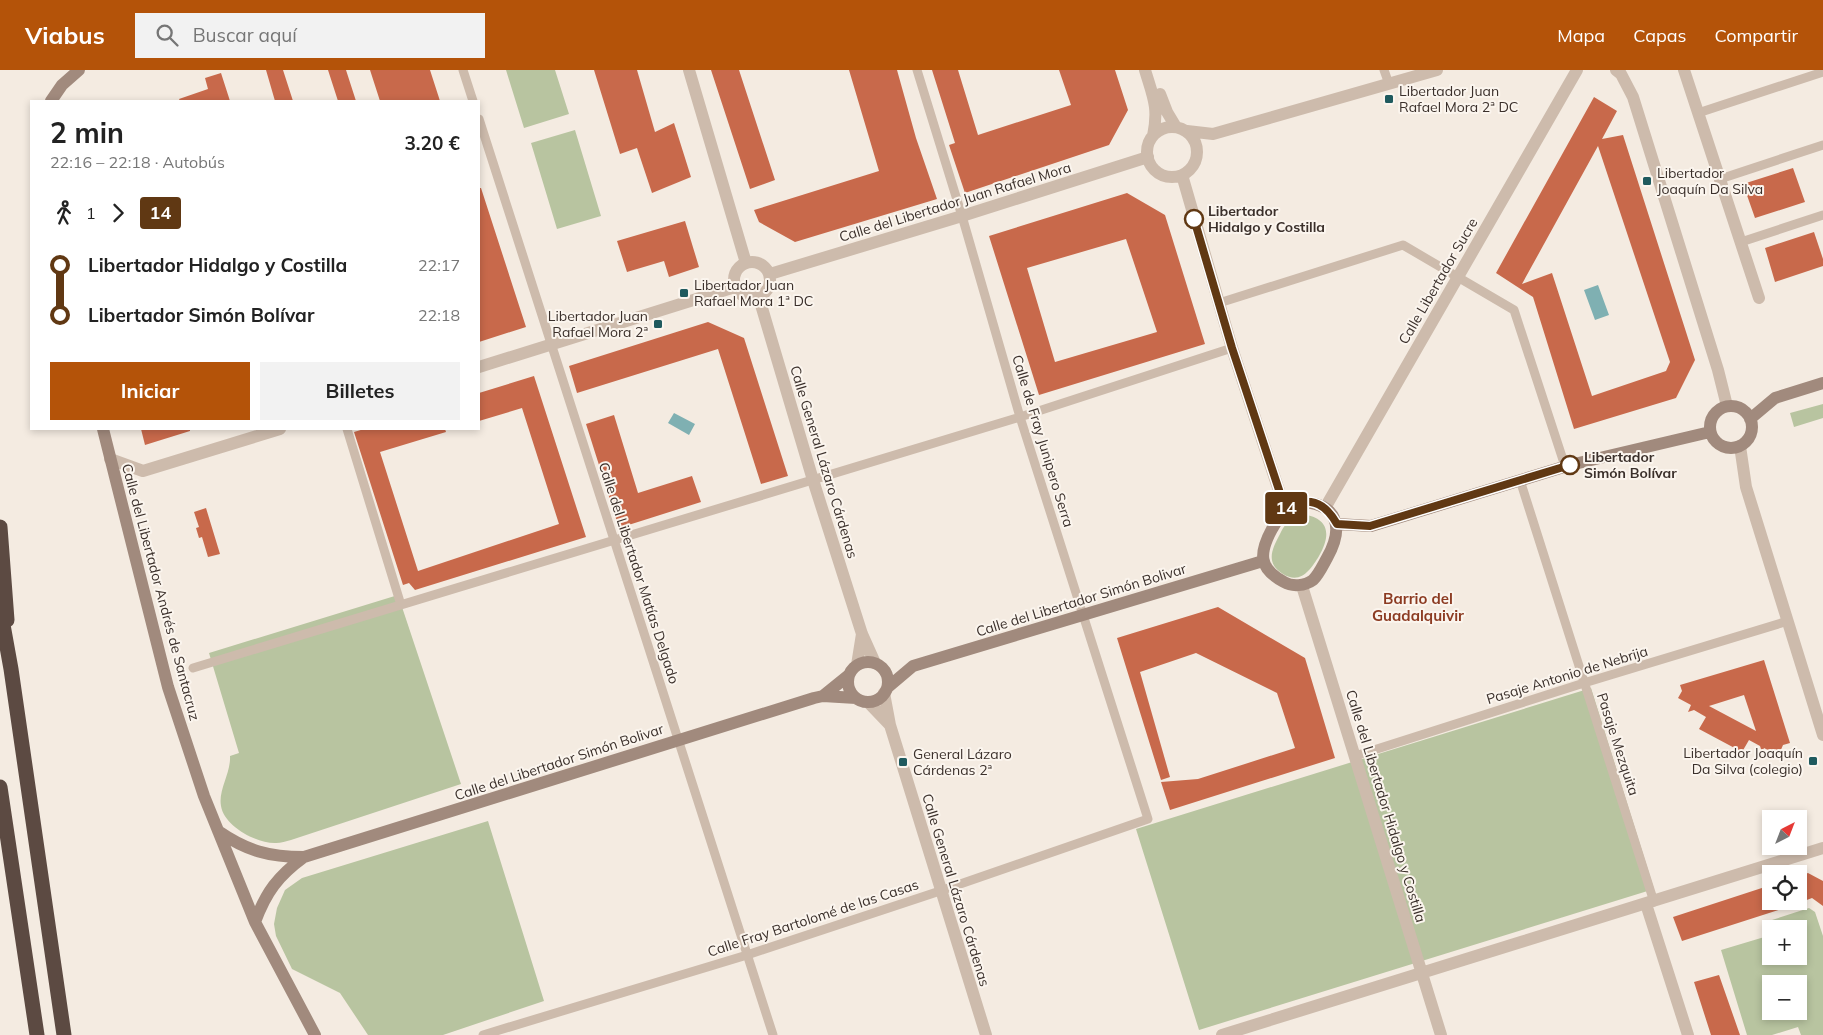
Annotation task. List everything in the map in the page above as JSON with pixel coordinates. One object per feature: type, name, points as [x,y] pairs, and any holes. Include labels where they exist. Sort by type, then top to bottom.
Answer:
[{"type":"highway","points":[[0,528],[11,669]]},
{"type":"highway","points":[[0,608],[11,669],[64,1035]]},
{"type":"highway","points":[[0,787],[37,1035]]},
{"type":"main road","points":[[52,100],[62,85],[79,70]]},
{"type":"main road","points":[[1750,419],[1775,398],[1823,383]]},
{"type":"main road","points":[[1727,406],[1741,409],[1750,419],[1751,431],[1749,438],[1740,446],[1727,448],[1712,438],[1710,432],[1711,418],[1715,413],[1727,406]]},
{"type":"main road","name":"Calle del Libertador Andrés de Santacruz","points":[[103,430],[168,687],[204,796],[255,922],[314,1035]]},
{"type":"main road","points":[[1337,524],[1370,526],[1565,466],[1710,432]]},
{"type":"main road","points":[[1298,502],[1312,502],[1324,508],[1332,515],[1337,524],[1337,535],[1324,565],[1312,581],[1302,586],[1287,584],[1274,577],[1263,561],[1262,552],[1264,544],[1285,508],[1298,502]]},
{"type":"main road","name":"Calle del Libertador Simón Bolivar","points":[[878,665],[908,669],[1083,614],[1263,561]]},
{"type":"main road","points":[[863,663],[878,665],[887,676],[886,691],[880,698],[862,700],[849,688],[853,670],[863,663]]},
{"type":"main road","name":"Calle del Libertador Simón Bolivar","points":[[886,691],[908,669]]},
{"type":"main road","name":"Calle del Libertador Simón Bolivar","points":[[823,696],[853,670]]},
{"type":"main road","name":"Calle del Libertador Simón Bolivar","points":[[218,831],[237,844],[259,852],[281,857],[304,857],[823,696],[862,700]]},
{"type":"main road","name":"Calle del Libertador Simón Bolivar","points":[[255,922],[262,903],[273,885],[287,870],[304,857]]},
{"type":"street","points":[[463,70],[473,100]]},
{"type":"street","points":[[689,70],[746,263]]},
{"type":"street","name":"Calle de Fray Junipero Serra","points":[[917,70],[962,216],[1020,417],[1148,819]]},
{"type":"street","points":[[1144,70],[1157,108],[1153,136]]},
{"type":"street","points":[[1154,70],[1167,112],[1182,129],[1193,137],[1197,153]]},
{"type":"street","points":[[1384,70],[1389,84]]},
{"type":"street","points":[[1213,134],[1164,128],[1153,136],[1149,142],[1148,157],[1151,165],[1157,172],[1165,176],[1182,175],[1193,166],[1203,142],[1213,134],[1438,70]]},
{"type":"street","name":"Calle Libertador Sucre","points":[[1324,508],[1577,70]]},
{"type":"street","points":[[1684,70],[1759,298]]},
{"type":"street","points":[[1619,71],[1633,97],[1718,370],[1727,406]]},
{"type":"street","points":[[1698,113],[1823,72]]},
{"type":"street","name":"Calle del Libertador Matías Delgado","points":[[480,122],[773,1035]]},
{"type":"street","points":[[1720,179],[1823,145]]},
{"type":"street","name":"Calle del Libertador Juan Rafael Mora","points":[[770,274],[1148,157]]},
{"type":"street","points":[[1182,175],[1232,348],[1285,508]]},
{"type":"street","points":[[1741,242],[1823,215]]},
{"type":"street","points":[[1219,303],[1403,245],[1514,310],[1565,466]]},
{"type":"street","points":[[746,263],[757,263],[767,269],[770,274],[768,291],[759,298],[753,299],[742,296],[735,286],[734,281],[737,270],[746,263]]},
{"type":"street","points":[[480,367],[735,286]]},
{"type":"street","name":"Calle General Lázaro Cárdenas","points":[[759,298],[813,480],[862,634],[878,665]]},
{"type":"street","points":[[192,668],[1020,417],[1232,348]]},
{"type":"street","points":[[110,459],[143,472],[277,430]]},
{"type":"street","points":[[347,430],[401,605]]},
{"type":"street","points":[[1740,446],[1746,486],[1823,735]]},
{"type":"street","name":"Pasaje Mezquita","points":[[1520,480],[1584,683],[1650,903]]},
{"type":"street","name":"Calle del Libertador Hidalgo y Costilla","points":[[1302,586],[1441,1035]]},
{"type":"street","name":"Pasaje Antonio de Nebrija","points":[[1355,756],[1584,683],[1788,621]]},
{"type":"street","name":"Calle General Lázaro Cárdenas","points":[[853,670],[862,634]]},
{"type":"street","name":"Calle General Lázaro Cárdenas","points":[[886,691],[890,725],[986,1035]]},
{"type":"street","name":"Calle General Lázaro Cárdenas","points":[[862,700],[890,725]]},
{"type":"street","name":"Calle Fray Bartolomé de las Casas","points":[[483,1035],[747,955],[1148,819]]},
{"type":"street","points":[[1222,1035],[1823,848]]},
{"type":"street","points":[[1650,903],[1688,1035]]},
{"type":"green space","points":[[506,70],[555,70],[569,114],[524,128]]},
{"type":"green space","points":[[575,130],[601,216],[557,229],[531,143]]},
{"type":"green space","points":[[1823,404],[1823,418],[1794,427],[1790,413]]},
{"type":"green space","points":[[1302,514],[1318,519],[1326,529],[1326,535],[1323,548],[1313,566],[1305,574],[1295,578],[1289,577],[1277,570],[1272,556],[1277,540],[1286,523]]},
{"type":"green space","points":[[398,595],[461,784],[282,842],[268,843],[242,832],[228,820],[221,806],[221,794],[229,769],[230,756],[239,753],[209,653]]},
{"type":"green space","points":[[1591,688],[1654,889],[1199,1030],[1136,829]]},
{"type":"green space","points":[[488,821],[544,1001],[443,1035],[368,1035],[340,993],[292,969],[276,936],[274,924],[277,908],[285,890],[302,878]]},
{"type":"green space","points":[[1809,908],[1815,912],[1823,936],[1823,1035],[1801,1035],[1798,1027],[1772,1035],[1747,1035],[1721,950],[1762,938],[1762,965],[1807,965],[1807,920],[1772,920]]},
{"type":"water","points":[[1598,285],[1609,315],[1595,320],[1584,290]]},
{"type":"water","points":[[674,413],[695,424],[689,435],[668,423]]},
{"type":"building","points":[[266,70],[283,70],[293,100],[275,100]]},
{"type":"building","points":[[328,70],[346,70],[356,100],[338,100]]},
{"type":"building","points":[[370,70],[430,70],[440,100],[380,100]]},
{"type":"building","points":[[594,70],[637,70],[655,132],[674,123],[691,177],[652,193],[637,148],[620,154]]},
{"type":"building","points":[[711,70],[739,70],[775,180],[750,189]]},
{"type":"building","points":[[849,70],[897,70],[916,138],[937,199],[795,242],[759,222],[754,210],[879,171]]},
{"type":"building","points":[[932,70],[958,70],[978,135],[1071,105],[1059,70],[1115,70],[1128,110],[1109,145],[965,193],[949,145],[955,143]]},
{"type":"building","points":[[221,73],[230,100],[180,100],[208,89],[205,78]]},
{"type":"building","points":[[1594,97],[1617,111],[1602,139],[1623,135],[1695,360],[1676,398],[1574,429],[1533,297],[1496,273]],"holes":[[[1598,146],[1670,362],[1666,371],[1592,396],[1552,273],[1522,284]]]},
{"type":"building","points":[[1793,168],[1805,202],[1755,218],[1743,184]]},
{"type":"building","points":[[480,188],[481,188],[526,327],[480,342]]},
{"type":"building","points":[[1127,193],[1165,215],[1205,344],[1039,395],[989,236]],"holes":[[[1126,239],[1157,332],[1055,362],[1027,268]]]},
{"type":"building","points":[[685,221],[699,267],[669,277],[664,261],[627,272],[617,241]]},
{"type":"building","points":[[1814,232],[1823,259],[1823,266],[1775,282],[1765,248]]},
{"type":"building","points":[[708,322],[744,338],[788,476],[761,484],[718,349],[577,393],[569,366]]},
{"type":"building","points":[[534,376],[586,537],[415,590],[409,583],[403,585],[354,432],[361,430],[445,430],[446,432],[380,452],[418,571],[559,524],[522,408],[480,421],[480,393]]},
{"type":"building","points":[[614,415],[638,493],[692,476],[701,502],[619,528],[586,424]]},
{"type":"building","points":[[141,430],[190,430],[190,431],[145,445]]},
{"type":"building","points":[[206,508],[220,554],[208,557],[202,537],[199,538],[196,528],[199,527],[194,512]]},
{"type":"building","points":[[1218,607],[1305,658],[1335,758],[1170,810],[1161,782],[1198,779],[1295,748],[1277,693],[1196,653],[1140,672],[1170,777],[1161,780],[1117,638]]},
{"type":"building","points":[[1764,660],[1790,743],[1783,745],[1780,752],[1775,749],[1774,753],[1764,748],[1762,752],[1760,746],[1749,740],[1742,752],[1699,729],[1706,717],[1694,710],[1688,712],[1691,705],[1678,698],[1682,691],[1680,685]],"holes":[[[1744,695],[1756,731],[1709,706]]]},
{"type":"building","points":[[1807,873],[1823,881],[1823,906],[1812,898],[1807,900]]},
{"type":"building","points":[[1762,888],[1762,910],[1778,910],[1682,941],[1673,917]]},
{"type":"building","points":[[1719,975],[1740,1035],[1711,1035],[1694,982]]},
{"type":"bus line","name":"14","points":[[1194,219],[1232,348],[1285,508],[1298,502],[1312,502],[1324,508],[1332,515],[1337,524],[1370,526],[1570,465]]},
{"type":"place","name":"Libertador Juan Rafael Mora 2ª DC","points":[[1389,99]]},
{"type":"place","name":"Libertador Joaquín Da Silva","points":[[1647,181]]},
{"type":"place","name":"Libertador Hidalgo y Costilla","points":[[1194,219]]},
{"type":"place","name":"Libertador Juan Rafael Mora 1ª DC","points":[[684,293]]},
{"type":"place","name":"Libertador Juan Rafael Mora 2ª","points":[[658,324]]},
{"type":"place","name":"Libertador Simón Bolívar","points":[[1570,465]]},
{"type":"place","name":"Libertador Joaquín Da Silva (colegio)","points":[[1813,761]]},
{"type":"place","name":"General Lázaro Cárdenas 2ª","points":[[903,762]]},
{"type":"district","name":"Barrio del Guadalquivir","points":[[1418,608]]}]
